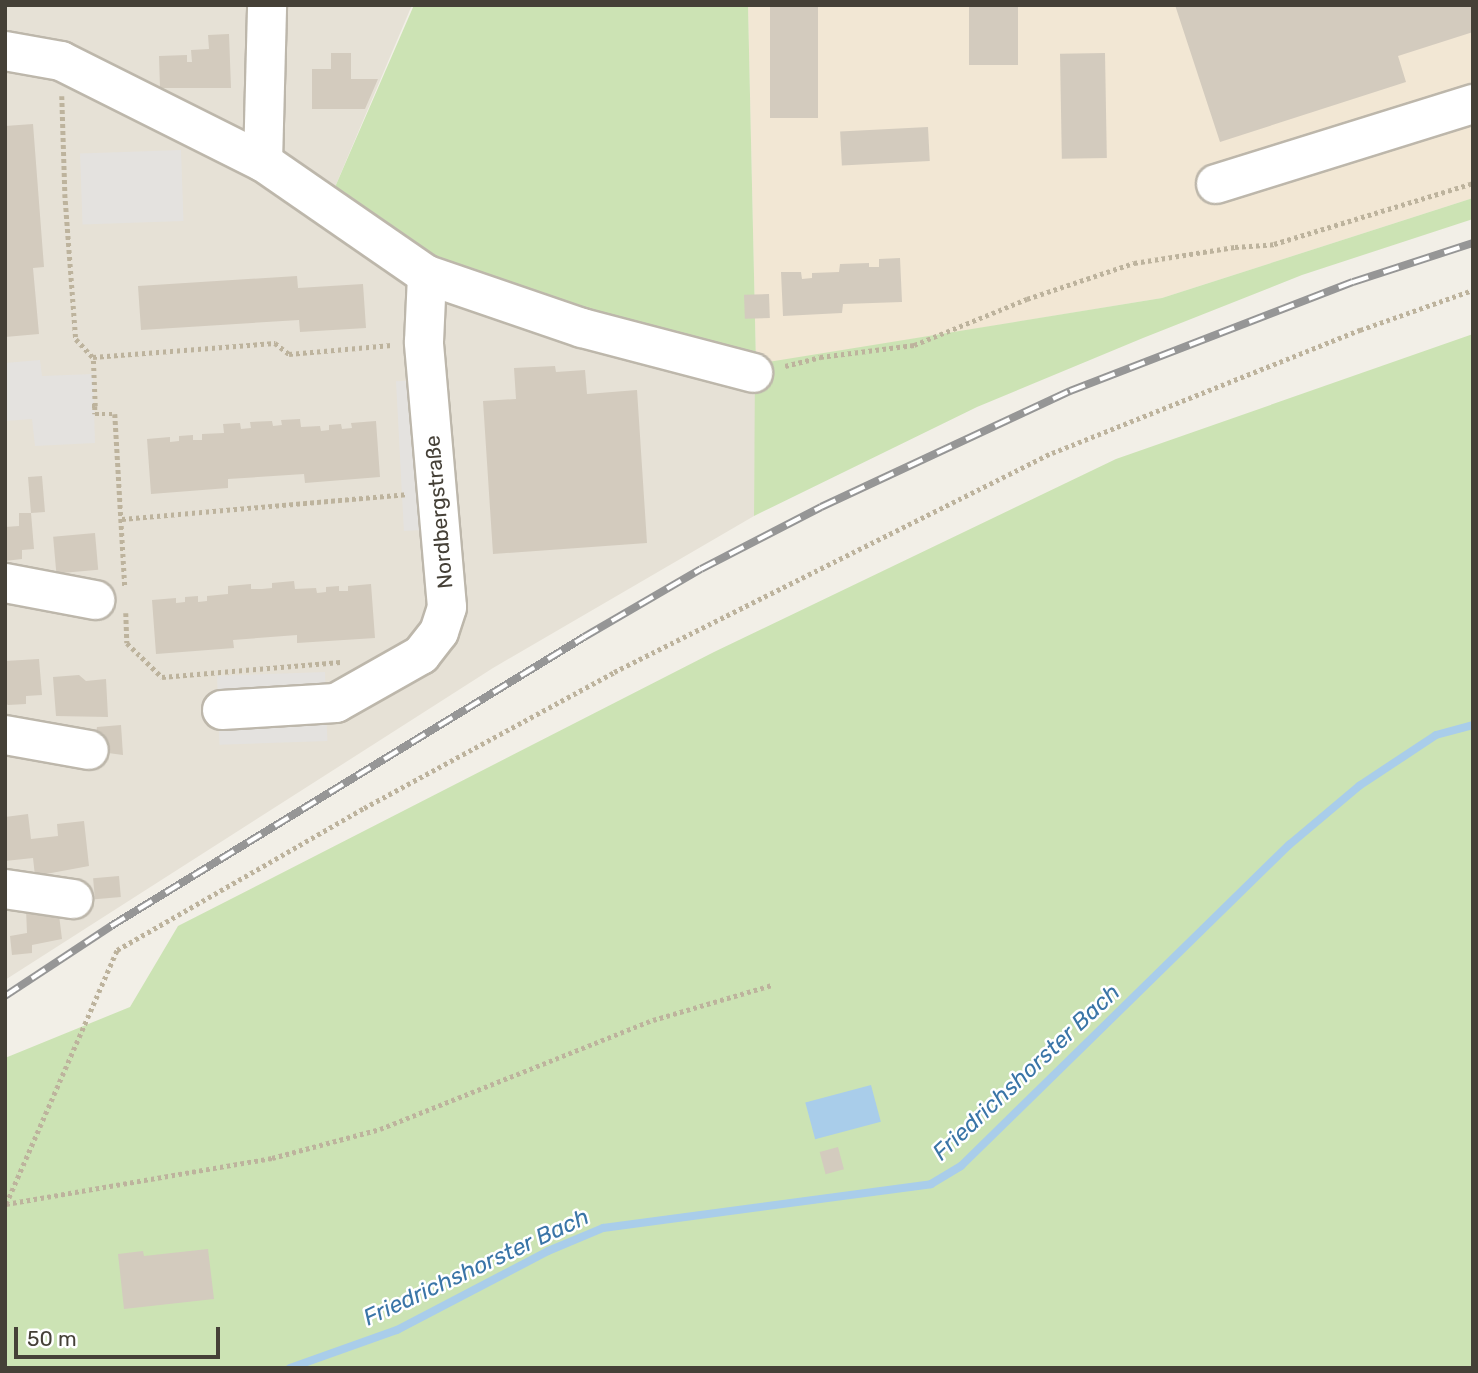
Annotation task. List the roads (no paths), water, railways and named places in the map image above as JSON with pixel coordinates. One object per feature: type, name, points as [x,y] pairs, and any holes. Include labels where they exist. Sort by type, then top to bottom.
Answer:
[{"type":"street","points":[[263,162],[267,5]]},
{"type":"street","points":[[5,51],[61,61],[263,162],[427,275],[582,328],[753,373]]},
{"type":"street","points":[[1216,184],[1473,104]]},
{"type":"street","name":"Nordbergstraße","points":[[222,710],[336,704],[421,655],[439,632],[447,607],[424,342],[427,275]]},
{"type":"street","points":[[5,583],[115,596]]},
{"type":"street","points":[[5,735],[89,750]]},
{"type":"street","points":[[5,889],[73,899]]},
{"type":"water","points":[[871,1085],[881,1122],[815,1139],[805,1103]]},
{"type":"waterway","name":"Friedrichshorster Bach","points":[[290,1368],[397,1330],[548,1251],[603,1228],[931,1184],[961,1166],[1289,845],[1359,786],[1436,735],[1473,725]]},
{"type":"railway","points":[[5,996],[111,926],[584,637],[701,569],[821,507],[1070,391],[1353,282],[1473,243]]}]
